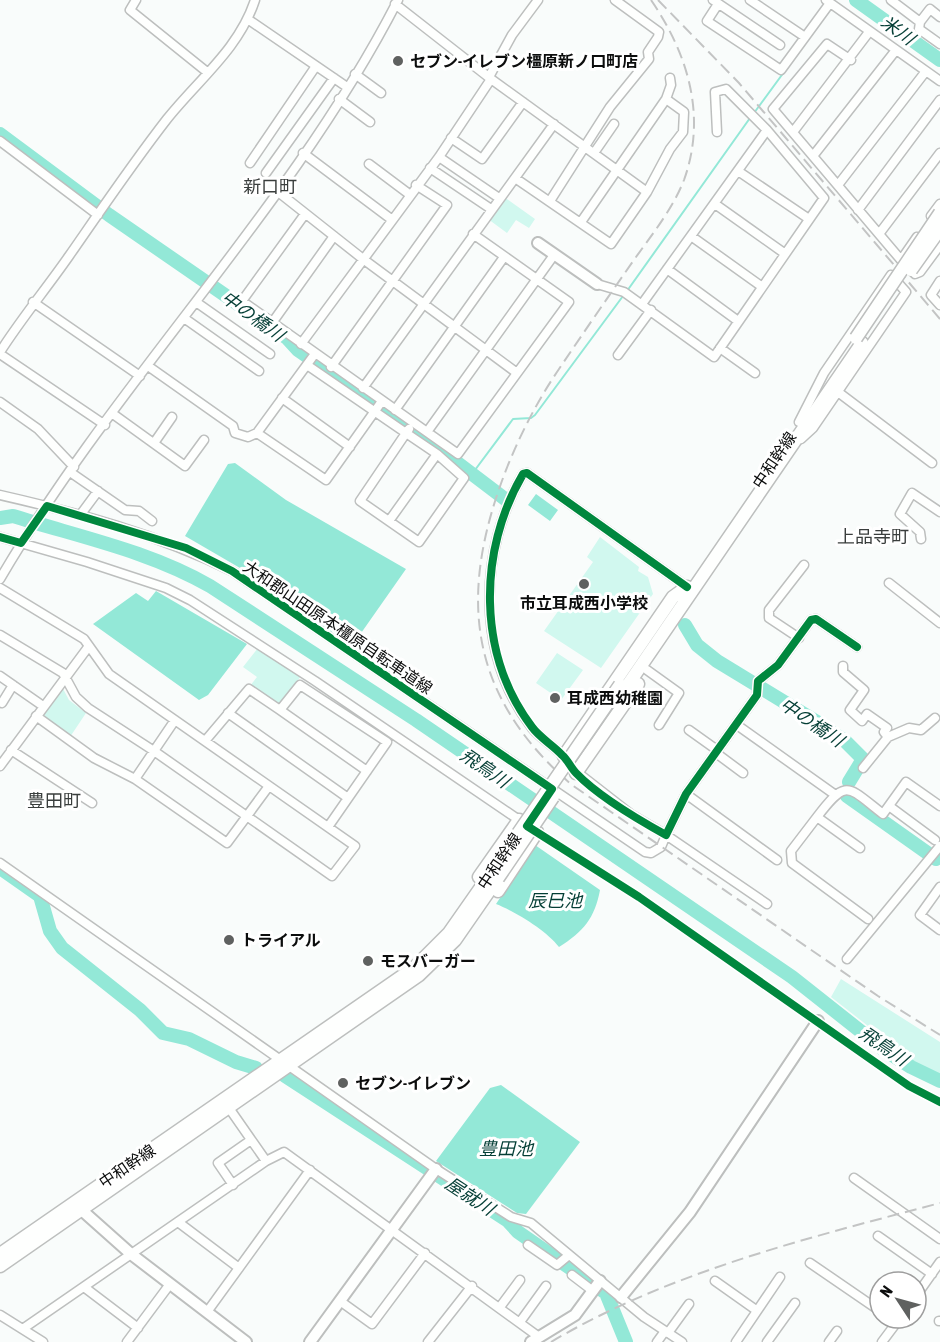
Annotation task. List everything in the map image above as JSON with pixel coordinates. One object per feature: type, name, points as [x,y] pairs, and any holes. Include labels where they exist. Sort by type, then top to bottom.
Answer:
[{"type":"main road","name":"中和幹線","points":[[622,687],[699,583],[793,446],[940,213]]},
{"type":"main road","name":"中和幹線","points":[[0,1266],[77,1206],[285,1063],[419,975],[455,940],[494,875],[799,422],[940,229]]},
{"type":"main road","points":[[576,773],[678,625],[699,583]]},
{"type":"main road","points":[[564,756],[673,597],[687,587]]},
{"type":"main road","points":[[382,988],[443,930],[528,826]]},
{"type":"main road","points":[[373,1006],[401,993],[443,964],[478,921],[528,826]]},
{"type":"main road","name":"中和幹線","points":[[0,1254],[229,1108],[382,988],[414,968],[434,950],[494,875]]},
{"type":"street","points":[[136,0],[130,10],[207,72]]},
{"type":"street","points":[[105,425],[0,353],[33,302],[157,131],[207,72],[225,56],[249,20],[255,0]]},
{"type":"street","points":[[301,344],[438,157],[490,78],[513,35],[538,0]]},
{"type":"street","points":[[550,201],[610,107],[648,59],[648,52],[658,37],[658,32],[615,0]]},
{"type":"street","points":[[750,0],[805,37]]},
{"type":"street","points":[[936,0],[920,22],[919,29],[940,44]]},
{"type":"street","points":[[893,1],[920,22]]},
{"type":"street","points":[[0,579],[22,541],[72,470],[278,190],[347,87],[397,2],[490,78],[647,192]]},
{"type":"street","points":[[780,45],[716,2],[707,21],[781,70],[827,2],[940,81]]},
{"type":"street","points":[[930,9],[940,17]]},
{"type":"street","points":[[249,20],[347,87]]},
{"type":"street","points":[[793,132],[850,60],[869,32]]},
{"type":"street","points":[[850,60],[827,44],[773,109],[915,274],[920,272],[940,245]]},
{"type":"street","points":[[813,156],[896,51]]},
{"type":"street","points":[[250,162],[316,66]]},
{"type":"street","points":[[838,185],[926,71]]},
{"type":"street","points":[[355,74],[381,93]]},
{"type":"street","points":[[267,173],[334,78]]},
{"type":"street","points":[[581,222],[666,99],[671,85],[670,78]]},
{"type":"street","points":[[538,243],[597,284],[624,292],[714,357],[824,198],[767,130],[726,89],[715,92],[717,132]]},
{"type":"street","points":[[339,99],[370,122]]},
{"type":"street","points":[[515,178],[611,244],[647,192],[670,149],[683,132],[684,112],[666,99]]},
{"type":"street","points":[[858,210],[940,100]]},
{"type":"street","points":[[451,138],[482,159],[523,102]]},
{"type":"street","points":[[363,388],[554,124]]},
{"type":"street","points":[[594,153],[614,124]]},
{"type":"street","points":[[642,304],[767,130]]},
{"type":"street","points":[[0,141],[98,215]]},
{"type":"street","points":[[303,153],[392,219]]},
{"type":"street","points":[[879,234],[940,153]]},
{"type":"street","points":[[438,157],[499,198]]},
{"type":"street","points":[[369,164],[409,194]]},
{"type":"street","points":[[430,168],[491,209]]},
{"type":"street","points":[[738,171],[809,219]]},
{"type":"street","points":[[460,188],[467,178]]},
{"type":"street","points":[[331,367],[447,205],[416,185]]},
{"type":"street","points":[[278,190],[363,259],[517,373]]},
{"type":"street","points":[[714,204],[784,254]]},
{"type":"street","points":[[901,260],[940,204]]},
{"type":"street","points":[[305,214],[242,301],[301,344],[311,360],[410,428],[427,432],[458,454],[569,302],[473,234]]},
{"type":"street","points":[[272,323],[334,236]]},
{"type":"street","points":[[691,236],[761,286]]},
{"type":"street","points":[[427,432],[555,255]]},
{"type":"street","points":[[395,410],[504,257]]},
{"type":"street","points":[[667,269],[738,321]]},
{"type":"street","points":[[793,446],[813,428],[906,292],[891,275],[824,373],[799,422]]},
{"type":"street","points":[[940,281],[931,295],[940,305]]},
{"type":"street","points":[[33,302],[140,376]]},
{"type":"street","points":[[196,302],[270,354]]},
{"type":"street","points":[[618,355],[651,310]]},
{"type":"street","points":[[184,318],[259,371]]},
{"type":"street","points":[[720,348],[755,373]]},
{"type":"street","points":[[311,360],[331,367],[363,388],[378,407],[395,410],[410,428],[464,477],[419,542],[360,501],[410,428]]},
{"type":"street","points":[[148,366],[233,426],[235,433],[248,437],[257,433],[311,360]]},
{"type":"street","points":[[838,392],[932,463]]},
{"type":"street","points":[[282,398],[350,447]]},
{"type":"street","points":[[0,402],[39,429],[72,470],[98,491],[125,510],[139,511],[152,521]]},
{"type":"street","points":[[257,433],[326,480],[378,407]]},
{"type":"street","points":[[113,414],[185,466],[204,440]]},
{"type":"street","points":[[154,443],[172,417]]},
{"type":"street","points":[[389,521],[437,454]]},
{"type":"street","points":[[687,587],[527,473],[523,474],[503,514],[495,540],[490,569],[491,625],[499,662],[517,704],[533,729],[564,756],[576,773],[632,815],[666,835],[767,904]]},
{"type":"street","points":[[81,514],[98,491]]},
{"type":"street","points":[[921,539],[920,532],[900,514],[912,493],[940,512]]},
{"type":"street","name":"大和郡山田原本橿原自転車道線","points":[[0,495],[186,548],[232,571],[361,661],[529,771],[645,852],[651,853],[661,847],[666,835]]},
{"type":"street","points":[[0,537],[22,541],[166,588],[190,600],[315,681],[528,826],[552,789]]},
{"type":"street","points":[[799,638],[769,618],[769,610],[804,565]]},
{"type":"street","points":[[889,583],[940,623]]},
{"type":"street","points":[[0,588],[84,639],[109,674],[355,846],[332,876],[154,751],[124,734],[81,703],[63,673],[0,635]]},
{"type":"street","points":[[666,835],[686,794],[757,694],[758,684],[778,665],[811,620],[816,619],[857,647]]},
{"type":"street","points":[[0,766],[89,646]]},
{"type":"street","points":[[843,666],[843,672],[864,690],[850,710],[862,721],[867,714],[887,728],[884,732],[888,737]]},
{"type":"street","points":[[647,670],[679,693],[658,725]]},
{"type":"street","points":[[0,676],[43,706]]},
{"type":"street","points":[[2,703],[13,685]]},
{"type":"street","points":[[280,710],[300,685],[387,741],[328,827]]},
{"type":"street","points":[[205,741],[249,689],[367,771]]},
{"type":"street","points":[[228,713],[348,798]]},
{"type":"street","points":[[36,716],[94,758],[135,779],[227,843],[269,786]]},
{"type":"street","points":[[863,768],[888,737],[909,728],[921,730],[938,717]]},
{"type":"street","points":[[135,779],[175,720]]},
{"type":"street","points":[[736,725],[834,794]]},
{"type":"street","points":[[689,730],[743,773]]},
{"type":"street","points":[[11,750],[92,803]]},
{"type":"street","points":[[868,919],[792,863],[791,850],[834,794],[842,790],[852,790],[883,814],[906,782],[940,806]]},
{"type":"street","points":[[686,794],[777,860]]},
{"type":"street","points":[[847,959],[938,843],[889,806]]},
{"type":"street","points":[[817,817],[860,848]]},
{"type":"street","points":[[0,862],[436,1169],[511,1217],[531,1223],[563,1259],[596,1286]]},
{"type":"street","points":[[940,887],[920,915],[940,930]]},
{"type":"street","points":[[621,1298],[690,1212],[818,1021]]},
{"type":"street","points":[[229,1108],[266,1161]]},
{"type":"street","points":[[233,1185],[218,1163],[251,1140]]},
{"type":"street","points":[[24,1328],[266,1161],[284,1152],[472,1286],[520,1322],[535,1339],[575,1315],[596,1286]]},
{"type":"street","points":[[315,1340],[340,1301],[436,1169]]},
{"type":"street","points":[[207,1312],[310,1170]]},
{"type":"street","points":[[854,1178],[940,1239]]},
{"type":"street","points":[[77,1206],[131,1254],[246,1342]]},
{"type":"street","points":[[178,1222],[239,1268]]},
{"type":"street","points":[[878,1236],[932,1274]]},
{"type":"street","points":[[528,1245],[557,1265],[563,1259]]},
{"type":"street","points":[[340,1301],[372,1324],[425,1252]]},
{"type":"street","points":[[928,1280],[940,1262]]},
{"type":"street","points":[[810,1263],[868,1303]]},
{"type":"street","points":[[572,1275],[621,1298],[682,1342]]},
{"type":"street","points":[[736,1342],[780,1277]]},
{"type":"street","points":[[500,1307],[520,1280]]},
{"type":"street","points":[[715,1281],[756,1310]]},
{"type":"street","points":[[127,1342],[170,1284]]},
{"type":"street","points":[[432,1341],[472,1286]]},
{"type":"street","points":[[520,1322],[546,1286]]},
{"type":"street","points":[[84,1287],[138,1328]]},
{"type":"street","points":[[767,1342],[795,1303]]},
{"type":"street","points":[[657,1342],[689,1304]]},
{"type":"street","points":[[0,1315],[43,1342]]},
{"type":"street","points":[[829,1342],[837,1331]]},
{"type":"shaded area","points":[[504,197],[535,219],[529,228],[516,220],[507,233],[488,219]]},
{"type":"shaded area","points":[[600,537],[639,567],[638,571],[648,577],[653,594],[601,668],[544,631],[593,562],[587,557]]},
{"type":"shaded area","points":[[258,648],[301,676],[281,703],[276,703],[250,686],[257,677],[243,667]]},
{"type":"shaded area","points":[[557,653],[583,670],[561,700],[536,683]]},
{"type":"shaded area","points":[[61,685],[69,700],[86,713],[70,737],[39,716]]},
{"type":"shaded area","points":[[841,979],[940,1042],[940,1076],[914,1062],[831,997]]},
{"type":"water","points":[[235,463],[286,500],[406,569],[352,646],[240,568],[185,536],[228,464]]},
{"type":"water","points":[[536,494],[558,510],[550,521],[528,505]]},
{"type":"water","points":[[0,511],[50,524],[54,532],[13,518],[0,521]]},
{"type":"water","points":[[156,591],[247,644],[208,695],[199,700],[93,624],[136,593],[148,601]]},
{"type":"water","name":"辰巳池","points":[[535,845],[600,890],[595,909],[587,923],[575,936],[559,947],[530,922],[496,904]]},
{"type":"water","name":"豊田池","points":[[501,1085],[580,1142],[526,1214],[517,1213],[436,1161],[490,1088]]},
{"type":"waterway","name":"米川","points":[[856,0],[940,60]]},
{"type":"waterway","points":[[754,113],[825,16]]},
{"type":"waterway","points":[[627,291],[750,118]]},
{"type":"waterway","name":"中の橋川","points":[[0,134],[109,215],[287,338],[298,350],[422,436],[505,499]]},
{"type":"waterway","points":[[472,474],[513,419],[531,418],[535,415],[623,296]]},
{"type":"waterway","name":"飛鳥川","points":[[0,518],[13,516],[139,554],[210,586],[416,720],[792,977],[883,1049],[911,1067],[940,1081]]},
{"type":"waterway","name":"中の橋川","points":[[685,625],[697,645],[717,661],[845,741],[863,759],[849,782]]},
{"type":"waterway","name":"中の橋川","points":[[847,796],[936,859]]},
{"type":"waterway","name":"屋就川","points":[[0,868],[40,896],[50,931],[62,948],[140,1010],[163,1033],[189,1039],[236,1062],[256,1068]]},
{"type":"waterway","name":"屋就川","points":[[285,1076],[508,1221],[518,1232],[606,1293],[626,1342]]},
{"type":"railway","points":[[651,0],[675,42],[690,86],[694,132],[691,156],[680,190],[669,210],[551,381],[531,416],[508,465],[492,511],[482,555],[478,597],[481,638],[492,677],[510,714],[536,750],[572,785],[878,996],[940,1035]]},
{"type":"railway","points":[[658,0],[739,83],[940,319]]},
{"type":"railway","points":[[551,1342],[596,1317],[691,1276],[790,1244],[940,1203]]},
{"type":"cycle path","points":[[687,587],[527,473],[523,474],[508,504],[498,536],[492,569],[490,602],[493,635],[501,668],[514,698],[532,727],[564,757],[576,773],[607,799],[666,835],[686,794],[757,695],[758,681],[778,665],[811,620],[816,619],[857,647]]},
{"type":"cycle path","points":[[0,537],[21,543],[47,506],[186,548],[232,571],[552,789],[527,826],[639,897],[909,1086],[940,1102]]},
{"type":"place","name":"セブン-イレブン橿原新ノ口町店","points":[[398,61]]},
{"type":"place","name":"市立耳成西小学校","points":[[584,584]]},
{"type":"place","name":"耳成西幼稚園","points":[[555,698]]},
{"type":"place","name":"トライアル","points":[[229,940]]},
{"type":"place","name":"モスバーガー","points":[[368,961]]},
{"type":"place","name":"セブン-イレブン","points":[[343,1083]]},
{"type":"district","name":"新口町","points":[[270,186]]},
{"type":"district","name":"上品寺町","points":[[873,536]]},
{"type":"district","name":"豊田町","points":[[54,800]]}]
